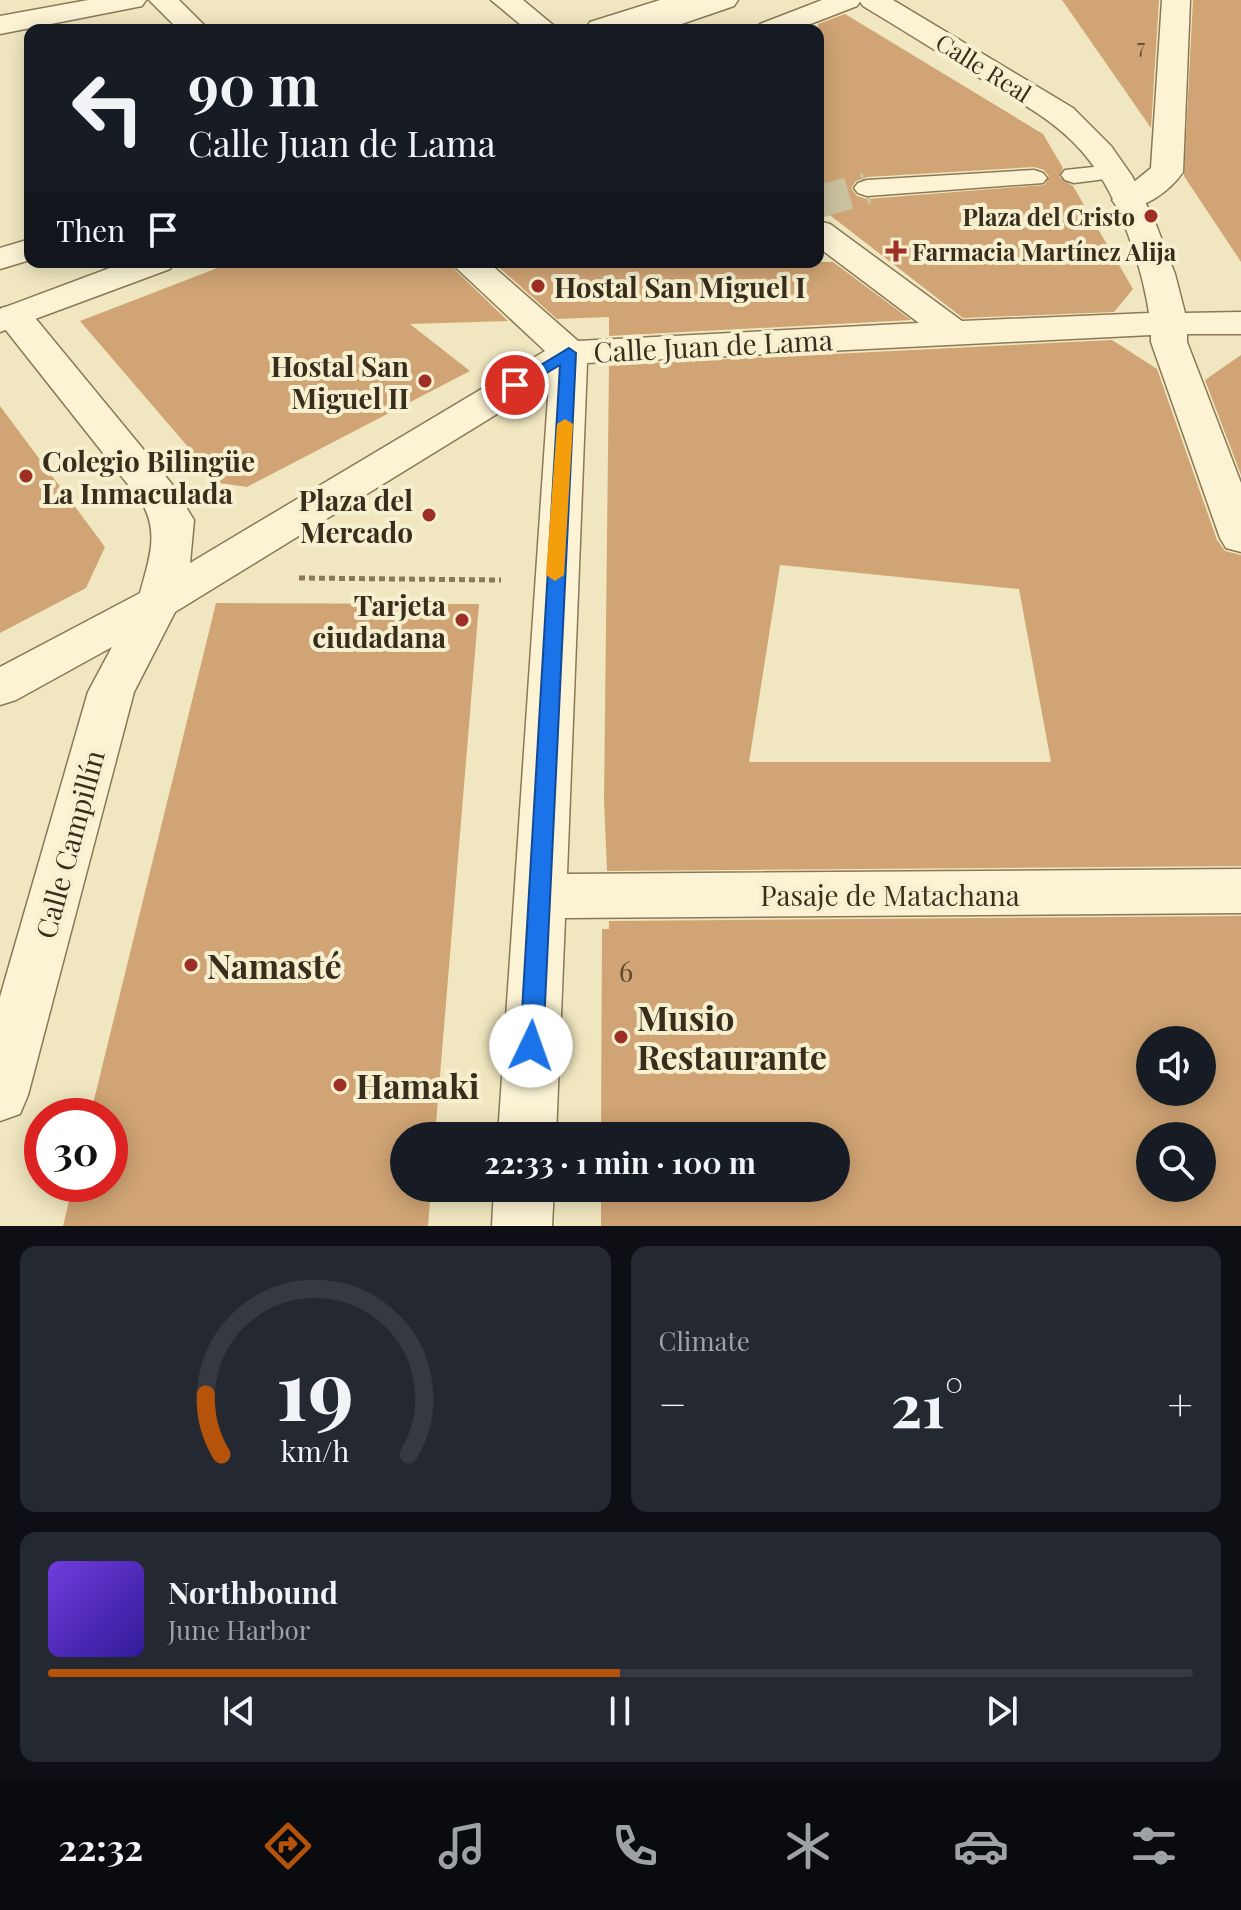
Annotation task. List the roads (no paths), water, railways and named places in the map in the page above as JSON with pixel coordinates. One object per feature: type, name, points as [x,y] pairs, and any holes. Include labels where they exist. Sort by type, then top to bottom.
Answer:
[{"type":"street","points":[[0,25],[132,0]]},
{"type":"street","points":[[163,0],[189,24]]},
{"type":"street","points":[[505,0],[537,24]]},
{"type":"street","points":[[613,24],[689,0]]},
{"type":"street","points":[[654,24],[724,0]]},
{"type":"street","points":[[785,24],[847,0]]},
{"type":"street","name":"Calle Real","points":[[873,0],[1062,115],[1075,132],[1089,141],[1120,186]]},
{"type":"street","points":[[1176,0],[1167,172],[1120,186],[1171,323],[1169,342],[1241,538]]},
{"type":"street","points":[[824,235],[955,333]]},
{"type":"street","points":[[0,259],[24,251]]},
{"type":"street","points":[[7,318],[142,268]]},
{"type":"street","points":[[474,268],[569,353],[554,579],[528,1122]]},
{"type":"street","name":"Calle Campillín","points":[[0,1095],[111,692],[159,602],[172,552],[173,520],[157,493],[7,318]]},
{"type":"street","name":"Calle Juan de Lama","points":[[0,688],[159,602],[569,353],[1171,323],[1241,323]]},
{"type":"street","name":"Pasaje de Matachana","points":[[539,896],[1241,891]]},
{"type":"street","points":[[522,1226],[523,1202]]},
{"type":"lane","points":[[1074,175],[1120,186]]},
{"type":"lane","points":[[867,188],[1034,178]]},
{"type":"tunnel","points":[[824,200],[867,188]]},
{"type":"place","name":"Plaza del Cristo","points":[[1151,216]]},
{"type":"place","name":"Farmacia Martínez Alija","points":[[896,251]]},
{"type":"place","name":"Hostal San Miguel I","points":[[538,286]]},
{"type":"place","name":"Hostal San Miguel II","points":[[425,381]]},
{"type":"place","name":"Colegio Bilingüe La Inmaculada","points":[[26,476]]},
{"type":"place","name":"Plaza del Mercado","points":[[429,515]]},
{"type":"place","name":"Tarjeta ciudadana","points":[[462,620]]},
{"type":"place","name":"Namasté","points":[[191,965]]},
{"type":"place","name":"Musio Restaurante","points":[[621,1037]]},
{"type":"place","name":"Hamaki","points":[[340,1085]]}]
